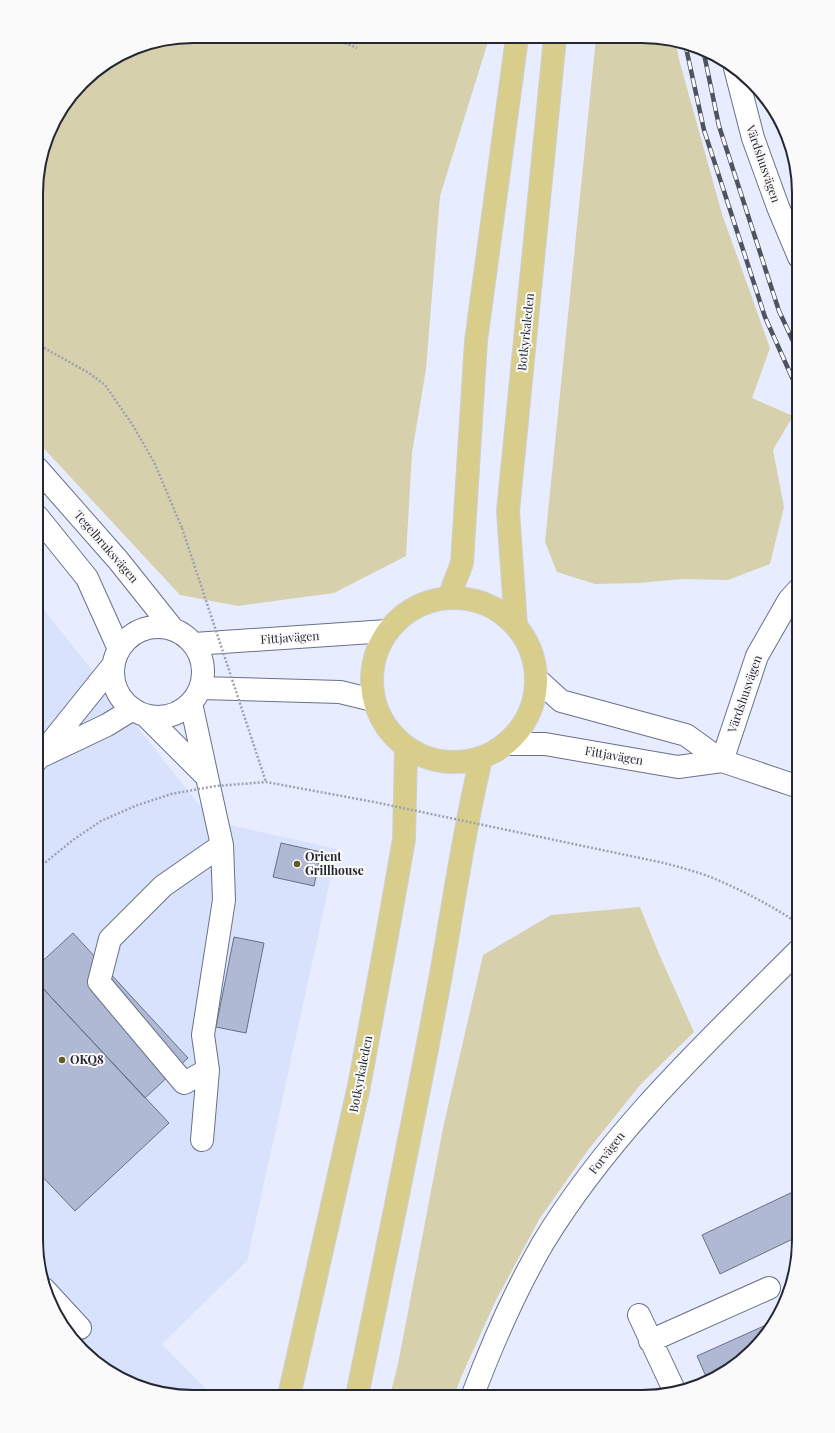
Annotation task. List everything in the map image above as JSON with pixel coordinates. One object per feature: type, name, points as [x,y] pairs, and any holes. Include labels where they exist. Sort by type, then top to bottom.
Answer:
[{"type":"main road","points":[[449,597],[462,563],[476,340],[515,43]]},
{"type":"main road","name":"Botkyrkaleden","points":[[516,626],[508,511],[555,43]]},
{"type":"main road","name":"Botkyrkaleden","points":[[449,597],[469,600],[496,608],[516,626],[531,651],[537,679],[531,704],[521,727],[506,744],[481,759],[461,763],[432,760],[406,748],[385,726],[373,700],[374,657],[387,631],[397,620],[421,604],[449,597]]},
{"type":"main road","name":"Botkyrkaleden","points":[[290,1390],[359,1086],[386,941],[404,839],[406,748]]},
{"type":"main road","points":[[358,1390],[418,1098],[447,943],[470,806],[481,759]]},
{"type":"street","name":"Värdshusvägen","points":[[737,77],[753,138],[778,207],[792,240]]},
{"type":"street","name":"Tegelbruksvägen","points":[[43,475],[118,560],[173,629]]},
{"type":"street","points":[[43,523],[88,578],[116,656],[113,677],[122,698],[139,712],[207,777]]},
{"type":"street","name":"Värdshusvägen","points":[[722,761],[757,656],[792,597]]},
{"type":"street","points":[[43,752],[129,637],[142,629],[157,626],[173,629],[183,633],[194,644],[204,668],[196,696],[207,777],[222,845],[224,900],[203,1035],[208,1070],[202,1140]]},
{"type":"street","name":"Fittjavägen","points":[[194,644],[387,631]]},
{"type":"street","name":"Fittjavägen","points":[[537,679],[560,701],[686,735],[722,761],[792,785]]},
{"type":"street","points":[[43,757],[107,725],[139,712],[162,717],[178,712],[196,696],[340,692],[373,700]]},
{"type":"street","name":"Fittjavägen","points":[[506,744],[545,744],[678,767],[722,761]]},
{"type":"street","points":[[208,1070],[184,1083],[99,982],[110,939],[163,886],[222,845]]},
{"type":"street","name":"Forvägen","points":[[475,1390],[513,1300],[543,1244],[575,1194],[625,1130],[663,1087],[792,957]]},
{"type":"street","points":[[650,1340],[769,1288]]},
{"type":"street","points":[[56,1302],[80,1328]]},
{"type":"street","points":[[639,1315],[672,1387]]},
{"type":"path","points":[[345,43],[357,48]]},
{"type":"path","points":[[43,347],[89,373],[104,385],[132,424],[154,462],[182,528],[266,782]]},
{"type":"path","points":[[43,864],[73,840],[96,825],[135,806],[178,792],[216,786],[266,782],[374,802],[664,863],[719,880],[748,894],[792,920]]},
{"type":"shaded area","points":[[487,43],[440,196],[426,369],[412,453],[406,556],[334,593],[238,606],[180,595],[43,447],[43,183],[48,154],[54,135],[63,118],[80,94],[94,80],[110,68],[135,54],[173,44]]},
{"type":"shaded area","points":[[595,43],[652,43],[677,47],[722,214],[770,348],[752,398],[792,416],[773,450],[784,507],[770,564],[728,580],[682,579],[639,583],[595,584],[557,572],[545,542]]},
{"type":"shaded area","points":[[43,609],[212,821],[337,849],[247,1261],[162,1344],[207,1390],[173,1389],[135,1379],[110,1365],[94,1353],[80,1339],[58,1306],[48,1279],[44,1260]]},
{"type":"shaded area","points":[[640,907],[694,1032],[641,1084],[588,1150],[540,1218],[496,1300],[456,1390],[392,1390],[398,1364],[443,1128],[483,955],[551,915]]},
{"type":"building","name":"Orient Grillhouse","points":[[281,843],[321,852],[314,886],[273,877]]},
{"type":"building","points":[[73,933],[188,1058],[145,1098],[43,989],[43,961]]},
{"type":"building","points":[[234,937],[264,943],[246,1033],[216,1027]]},
{"type":"building","points":[[43,988],[169,1123],[75,1211],[43,1177]]},
{"type":"building","points":[[792,1192],[792,1239],[720,1274],[702,1235]]},
{"type":"building","points":[[765,1325],[755,1339],[741,1353],[725,1365],[706,1376],[697,1356]]},
{"type":"railway","points":[[686,50],[704,130],[765,317],[792,377]]},
{"type":"railway","points":[[705,56],[719,126],[779,311],[792,339]]},
{"type":"place","name":"Orient Grillhouse","points":[[297,864]]},
{"type":"place","name":"OKQ8","points":[[62,1060]]}]
